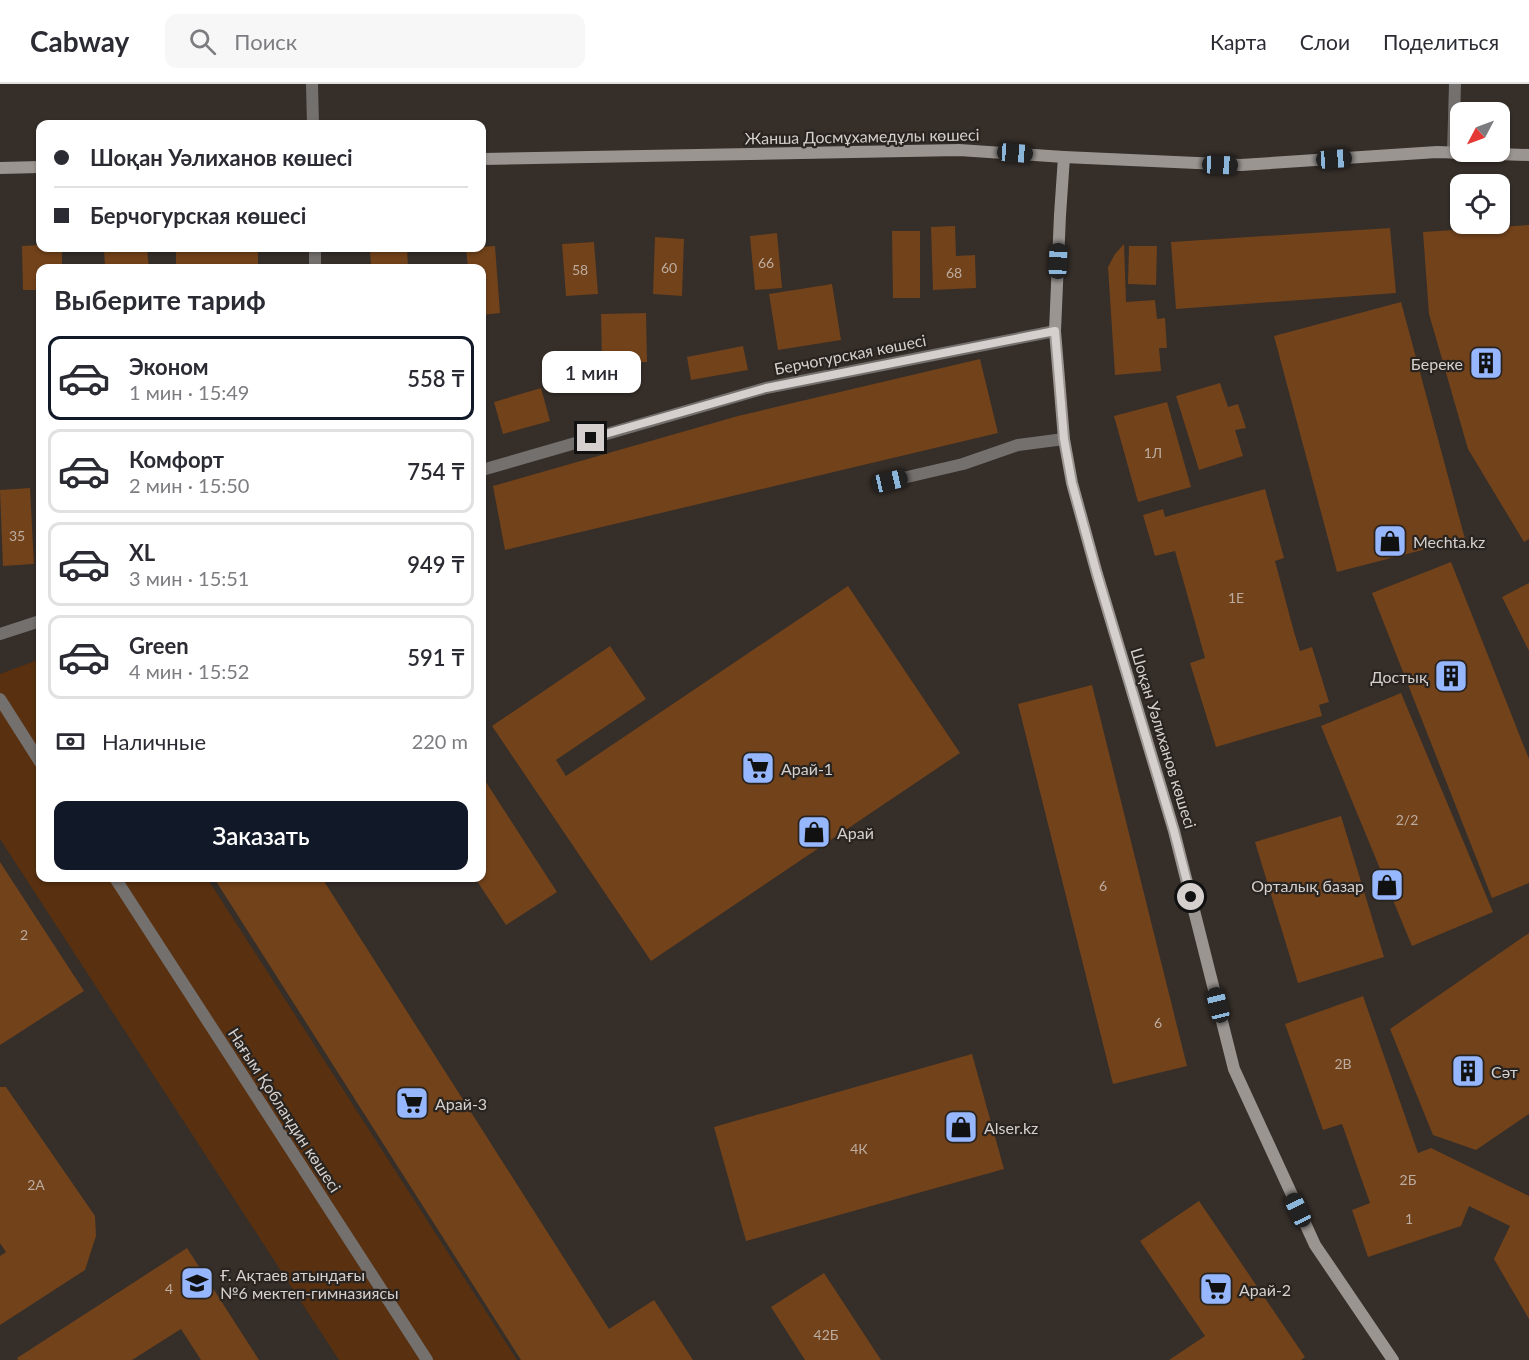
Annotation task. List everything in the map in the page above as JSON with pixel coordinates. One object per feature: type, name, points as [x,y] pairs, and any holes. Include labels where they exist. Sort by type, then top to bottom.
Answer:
[{"type":"street","points":[[312,84],[312,120]]},
{"type":"street","points":[[1454,102],[1455,84]]},
{"type":"street","name":"Жанша Досмұхамедұлы көшесі","points":[[486,159],[959,150],[1064,158],[1241,165],[1450,153]]},
{"type":"street","name":"Жанша Досмұхамедұлы көшесі","points":[[1510,154],[1529,155]]},
{"type":"street","name":"Шоқан Уәлиханов көшесі","points":[[1064,158],[1055,331],[1064,439],[1072,483],[1174,831],[1234,1069],[1315,1245],[1393,1360]]},
{"type":"street","points":[[0,168],[36,167]]},
{"type":"street","name":"Берчогурская көшесі","points":[[486,469],[766,388],[1055,331]]},
{"type":"street","points":[[890,481],[963,464],[1018,445],[1064,439]]},
{"type":"street","points":[[0,634],[36,622]]},
{"type":"street","points":[[0,699],[36,756]]},
{"type":"street","name":"Нағым Қобландин көшесі","points":[[118,882],[427,1360]]},
{"type":"shaded area","points":[[36,660],[36,882],[210,882],[517,1360],[339,1360],[0,839],[0,674]]},
{"type":"building","name":"Береке","points":[[1529,225],[1529,539],[1524,542],[1468,449],[1429,314],[1423,232],[1450,230],[1450,234],[1510,234],[1510,226]]},
{"type":"building","points":[[955,226],[956,256],[975,255],[976,288],[933,290],[931,227]]},
{"type":"building","points":[[1390,228],[1396,293],[1176,309],[1171,242]]},
{"type":"building","points":[[892,231],[920,231],[920,298],[893,298]]},
{"type":"building","points":[[777,233],[782,288],[755,290],[750,236]]},
{"type":"building","points":[[655,237],[684,239],[682,296],[653,294]]},
{"type":"building","points":[[594,242],[598,294],[566,296],[562,244]]},
{"type":"building","points":[[1124,244],[1126,302],[1155,300],[1157,319],[1165,318],[1167,348],[1159,348],[1161,371],[1115,375],[1108,267]]},
{"type":"building","points":[[36,245],[36,252],[62,252],[62,264],[36,264],[36,290],[23,290],[22,246]]},
{"type":"building","points":[[495,246],[500,313],[486,315],[486,264],[468,264],[466,252],[486,252],[486,247]]},
{"type":"building","points":[[1129,246],[1157,246],[1156,285],[1128,284]]},
{"type":"building","points":[[104,252],[147,252],[149,264],[105,264]]},
{"type":"building","points":[[176,252],[258,252],[258,264],[176,264]]},
{"type":"building","points":[[370,252],[407,252],[408,264],[371,264]]},
{"type":"building","points":[[832,284],[841,340],[778,350],[769,294]]},
{"type":"building","points":[[1401,302],[1465,539],[1337,572],[1274,336]]},
{"type":"building","points":[[646,313],[647,362],[602,363],[601,314]]},
{"type":"building","points":[[743,346],[748,370],[691,380],[687,357]]},
{"type":"building","points":[[980,359],[998,433],[505,550],[493,486],[738,416]]},
{"type":"building","points":[[1220,383],[1228,407],[1238,404],[1246,428],[1235,430],[1243,456],[1199,470],[1176,396]]},
{"type":"building","points":[[541,388],[550,421],[503,434],[494,402]]},
{"type":"building","points":[[1167,402],[1191,487],[1138,502],[1114,416]]},
{"type":"building","points":[[30,488],[34,564],[3,566],[0,490]]},
{"type":"building","points":[[1265,489],[1284,558],[1275,561],[1294,632],[1300,651],[1312,647],[1329,702],[1319,705],[1322,716],[1216,747],[1190,663],[1205,658],[1175,551],[1155,556],[1143,515],[1163,509],[1165,517]]},
{"type":"building","name":"Достық","points":[[1451,562],[1529,759],[1529,883],[1492,898],[1372,593]]},
{"type":"building","points":[[1529,583],[1529,651],[1502,597]]},
{"type":"building","name":"Арай-1","points":[[848,586],[960,753],[651,961],[492,726],[610,646],[646,699],[556,760],[566,776]]},
{"type":"building","points":[[1092,685],[1187,1066],[1113,1084],[1018,704]]},
{"type":"building","points":[[1401,693],[1493,912],[1412,946],[1321,726]]},
{"type":"building","points":[[486,782],[557,892],[506,925],[478,882],[486,882]]},
{"type":"building","points":[[1341,816],[1384,957],[1298,983],[1255,842]]},
{"type":"building","points":[[0,862],[84,991],[0,1045]]},
{"type":"building","name":"Арай-3","points":[[217,882],[325,882],[609,1329],[654,1300],[693,1360],[521,1360]]},
{"type":"building","name":"Сәт","points":[[1529,933],[1529,1114],[1476,1150],[1433,1135],[1390,1029]]},
{"type":"building","points":[[1363,996],[1418,1153],[1431,1148],[1529,1196],[1529,1319],[1494,1259],[1510,1226],[1469,1206],[1461,1226],[1368,1257],[1352,1210],[1370,1203],[1342,1124],[1323,1130],[1285,1024]]},
{"type":"building","points":[[972,1054],[1004,1169],[746,1241],[714,1127]]},
{"type":"building","points":[[0,1087],[6,1087],[95,1216],[96,1236],[85,1270],[0,1325],[0,1256],[6,1252],[0,1243]]},
{"type":"building","name":"Арай-2","points":[[1199,1201],[1305,1357],[1301,1360],[1169,1360],[1205,1336],[1140,1241]]},
{"type":"building","points":[[187,1248],[259,1360],[201,1360],[181,1329],[132,1360],[18,1360],[17,1358]]},
{"type":"building","points":[[824,1273],[881,1360],[805,1360],[771,1307]]},
{"type":"place","name":"Береке","points":[[1486,363]]},
{"type":"place","name":"Mechta.kz","points":[[1390,541]]},
{"type":"place","name":"Достық","points":[[1451,676]]},
{"type":"place","name":"Арай-1","points":[[758,768]]},
{"type":"place","name":"Арай","points":[[814,832]]},
{"type":"place","name":"Орталық базар","points":[[1387,885]]},
{"type":"place","name":"Сәт","points":[[1468,1071]]},
{"type":"place","name":"Арай-3","points":[[412,1103]]},
{"type":"place","name":"Alser.kz","points":[[961,1127]]},
{"type":"place","name":"Ғ. Ақтаев атындағы №6 мектеп-гимназиясы","points":[[197,1283]]},
{"type":"place","name":"Арай-2","points":[[1216,1289]]},
{"type":"route","points":[[591,438],[766,388],[1055,331],[1064,439],[1072,483],[1174,831],[1191,897]]}]
